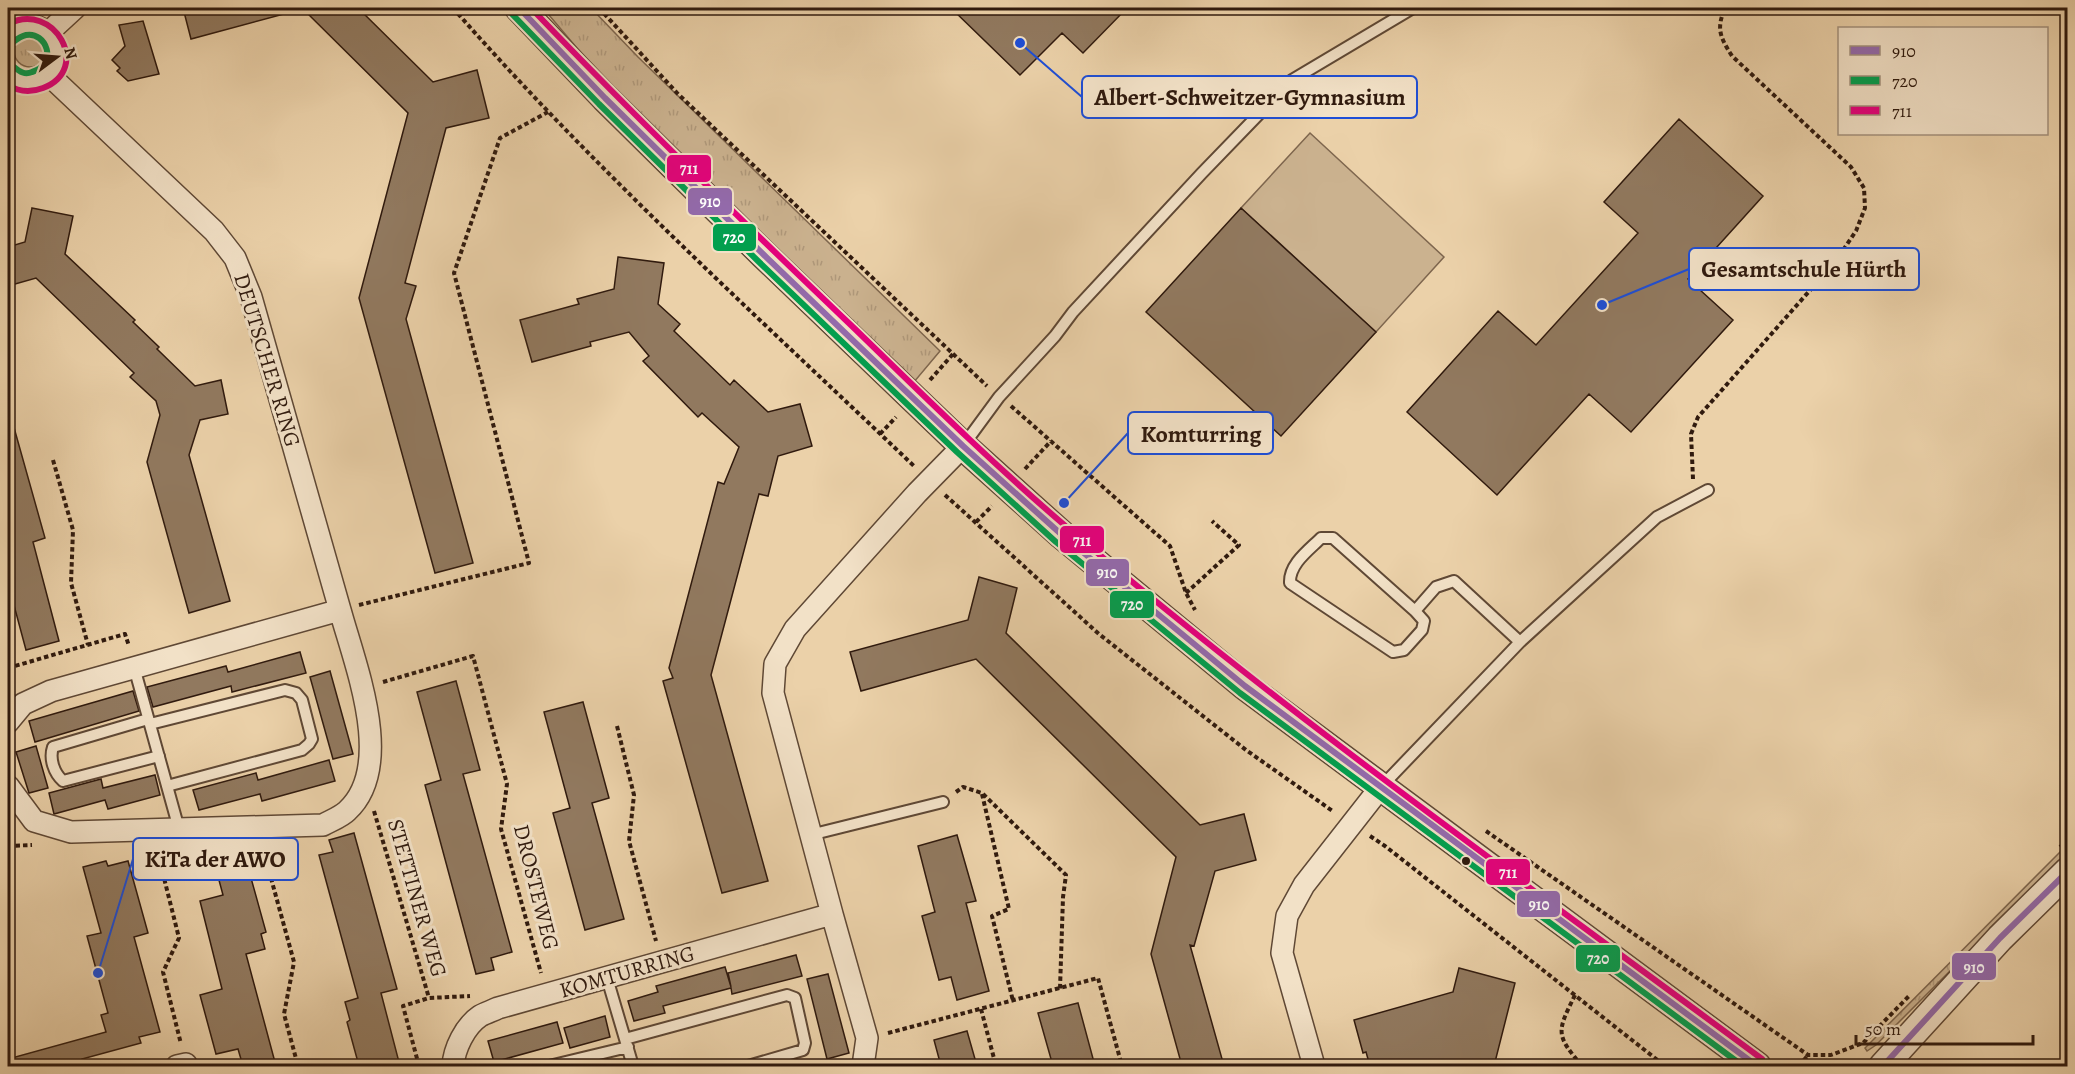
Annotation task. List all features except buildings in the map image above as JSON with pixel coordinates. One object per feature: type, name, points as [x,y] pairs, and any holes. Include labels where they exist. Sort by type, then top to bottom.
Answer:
[{"type":"street","points":[[49,32],[75,8]]},
{"type":"street","points":[[519,8],[604,98],[963,446],[1062,535],[1245,686],[1757,1066]]},
{"type":"street","points":[[8,31],[29,24],[40,26],[49,32],[58,52],[57,63],[49,75],[40,81],[27,83],[8,76]]},
{"type":"street","name":"DEUTSCHER RING","points":[[8,786],[34,821],[71,832],[323,825],[346,813],[361,795],[369,768],[372,741],[361,688],[340,610],[251,297],[235,258],[214,231],[49,75]]},
{"type":"street","points":[[863,1066],[867,1038],[773,693],[775,664],[795,629],[917,493],[963,446]]},
{"type":"street","points":[[8,722],[22,704],[51,691],[340,610]]},
{"type":"street","points":[[1314,1066],[1282,953],[1287,916],[1304,885],[1380,788]]},
{"type":"street","points":[[1883,1066],[2000,938],[2067,871]]},
{"type":"street","name":"KOMTURRING","points":[[453,1066],[454,1055],[465,1032],[478,1017],[498,1008],[832,914]]},
{"type":"lane","points":[[963,446],[999,397],[1157,220],[1292,80],[1413,8]]},
{"type":"lane","points":[[1380,788],[1520,642],[1657,517],[1708,490]]},
{"type":"lane","points":[[1321,538],[1333,538],[1415,611],[1424,621],[1422,630],[1404,650],[1393,652],[1290,583],[1290,577],[1293,568],[1321,538]]},
{"type":"lane","points":[[1415,611],[1436,587],[1454,580],[1520,642]]},
{"type":"lane","points":[[134,667],[179,829]]},
{"type":"lane","points":[[159,756],[63,781],[56,775],[50,755],[53,747],[285,690],[296,693],[302,700],[312,739],[302,750],[167,786]]},
{"type":"lane","points":[[810,835],[943,802]]},
{"type":"lane","points":[[607,978],[633,1066]]},
{"type":"lane","points":[[549,1066],[788,994],[795,998],[805,1042],[803,1050],[748,1066]]},
{"type":"path","points":[[453,8],[548,112],[670,232],[930,481],[1099,634],[1246,750],[1385,846],[1665,1066]]},
{"type":"path","points":[[599,8],[678,94],[999,397],[1170,546],[1186,593],[1198,617]]},
{"type":"path","points":[[1694,497],[1691,434],[1698,417],[1835,262],[1856,231],[1865,208],[1864,188],[1851,167],[1732,56],[1721,38],[1719,21],[1725,8]]},
{"type":"path","points":[[340,610],[528,563],[454,273],[500,138],[548,112]]},
{"type":"path","points":[[53,460],[73,530],[71,583],[88,645]]},
{"type":"path","points":[[1186,593],[1239,545],[1212,521]]},
{"type":"path","points":[[8,668],[125,634],[134,667]]},
{"type":"path","name":"DROSTEWEG","points":[[361,688],[473,656],[507,784],[501,829],[547,994]]},
{"type":"path","points":[[617,726],[634,795],[629,841],[662,962]]},
{"type":"path","points":[[943,802],[963,788],[982,793],[1066,874],[1060,989]]},
{"type":"path","points":[[982,793],[1009,909],[992,916],[1013,1001]]},
{"type":"path","name":"STETTINER WEG","points":[[361,795],[372,804],[429,999],[403,1006],[419,1066]]},
{"type":"path","points":[[258,828],[294,962],[284,1014],[298,1066]]},
{"type":"path","points":[[150,829],[179,938],[162,972],[182,1065]]},
{"type":"path","points":[[1485,830],[1808,1055],[1799,1066]]},
{"type":"path","points":[[8,894],[8,909]]},
{"type":"path","points":[[867,1038],[1098,978],[1122,1066]]},
{"type":"path","points":[[1575,995],[1561,1023],[1561,1033],[1566,1047],[1582,1066]]},
{"type":"path","points":[[981,1009],[996,1066]]},
{"type":"green space","points":[[543,8],[591,8],[638,57],[940,351],[914,382],[733,211],[599,74]]},
{"type":"green space","points":[[30,35],[41,40],[46,51],[41,62],[30,67],[19,62],[14,51],[19,40]]},
{"type":"green space","points":[[1310,133],[1444,257],[1376,332],[1241,208]]},
{"type":"green space","points":[[2067,845],[2067,854],[1876,1045],[1867,1051],[1865,1048]]},
{"type":"transit line","name":"910","points":[[519,8],[605,98],[764,255],[963,446],[1062,535],[1245,686],[1757,1066]]},
{"type":"transit line","name":"711","points":[[531,8],[773,250],[960,431],[1069,529],[1153,599],[1324,734],[1762,1059]]},
{"type":"transit line","name":"720","points":[[512,14],[599,104],[758,261],[957,452],[1056,542],[1240,693],[1743,1066]]},
{"type":"transit line","name":"711","points":[[8,24],[25,19],[40,21],[62,40],[66,53],[65,67],[58,79],[43,88],[25,91],[8,85]]},
{"type":"transit line","name":"720","points":[[13,42],[24,35],[33,35],[39,38],[47,49],[45,62],[40,68],[27,73],[14,67]]},
{"type":"transit line","name":"910","points":[[1883,1066],[2000,938],[2068,871]]},
{"type":"place","name":"Albert-Schweitzer-Gymnasium","points":[[1020,43]]},
{"type":"place","name":"Gesamtschule Hürth","points":[[1602,305]]},
{"type":"place","name":"Komturring","points":[[1064,503]]},
{"type":"place","name":"KiTa der AWO","points":[[98,973]]}]
